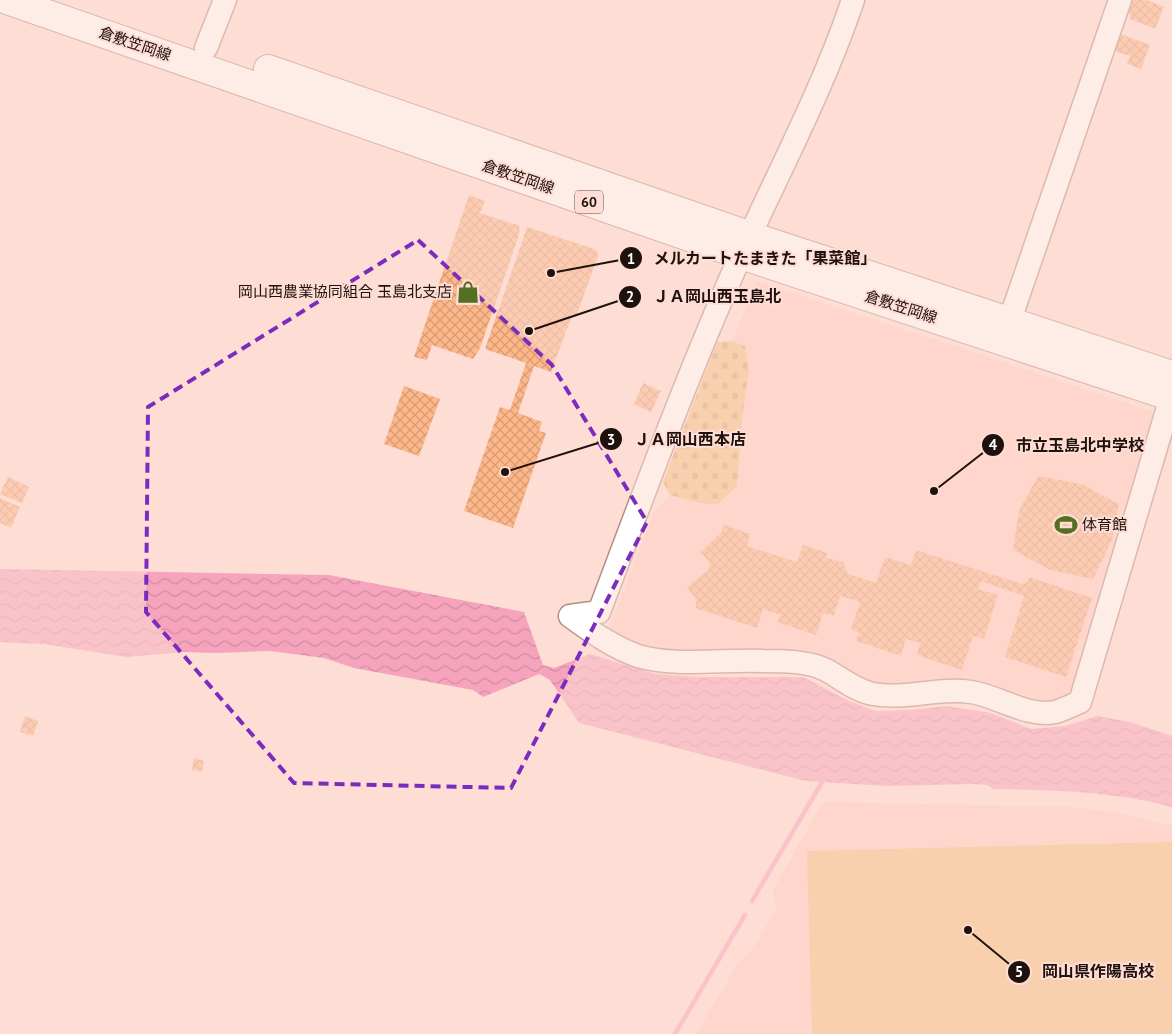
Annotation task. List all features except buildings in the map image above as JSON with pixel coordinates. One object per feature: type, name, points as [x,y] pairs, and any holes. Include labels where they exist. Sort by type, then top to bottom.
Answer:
[{"type":"main road","name":"倉敷笠岡線","points":[[7,0],[1006,331],[1172,391]]},
{"type":"main road","name":"倉敷笠岡線","points":[[65,0],[206,48],[746,245]]},
{"type":"street","points":[[206,48],[225,0]]},
{"type":"street","points":[[853,0],[842,32],[799,134],[746,245],[688,376],[599,612],[570,616],[607,643],[640,656],[693,662],[763,660],[802,664],[824,669],[872,694],[896,696],[942,689],[991,696],[1027,710],[1054,712],[1080,702],[1172,391]]},
{"type":"street","points":[[1006,331],[1120,0]]},
{"type":"highlighted area","points":[[418,240],[552,365],[647,522],[511,788],[294,783],[146,612],[148,407]]},
{"type":"shaded area","points":[[757,281],[1159,414],[1077,695],[1056,705],[885,690],[717,655],[624,644],[608,632],[654,512],[670,495],[699,503],[742,419],[749,369],[745,346],[732,341]]},
{"type":"shaded area","points":[[823,802],[1070,807],[1117,813],[1172,826],[1172,1034],[696,1034],[737,965],[752,949],[776,911],[773,890]]},
{"type":"green space","points":[[732,341],[745,346],[749,369],[742,419],[737,486],[718,504],[699,503],[670,495],[663,482],[717,342]]},
{"type":"green space","points":[[1172,842],[1172,1034],[812,1034],[807,851]]},
{"type":"water","points":[[0,569],[329,575],[524,612],[543,665],[554,668],[590,654],[655,674],[698,677],[803,677],[849,701],[875,711],[912,710],[946,706],[991,713],[1031,729],[1066,726],[1097,716],[1130,722],[1172,736],[1172,807],[1106,795],[1061,791],[993,789],[987,785],[973,784],[887,786],[806,781],[579,723],[550,680],[539,674],[483,697],[473,690],[354,668],[324,658],[270,651],[184,652],[126,657],[44,644],[0,642]]},
{"type":"waterway","points":[[752,901],[825,777]]},
{"type":"waterway","points":[[675,1034],[745,915]]},
{"type":"place","name":"メルカートたまきた「果菜館」","points":[[551,273]]},
{"type":"place","name":"岡山西農業協同組合 玉島北支店","points":[[468,292]]},
{"type":"place","name":"ＪＡ岡山西玉島北","points":[[529,331]]},
{"type":"place","name":"ＪＡ岡山西本店","points":[[505,472]]},
{"type":"place","name":"市立玉島北中学校","points":[[934,491]]},
{"type":"place","name":"体育館","points":[[1066,525]]},
{"type":"place","name":"岡山県作陽高校","points":[[968,930]]}]
